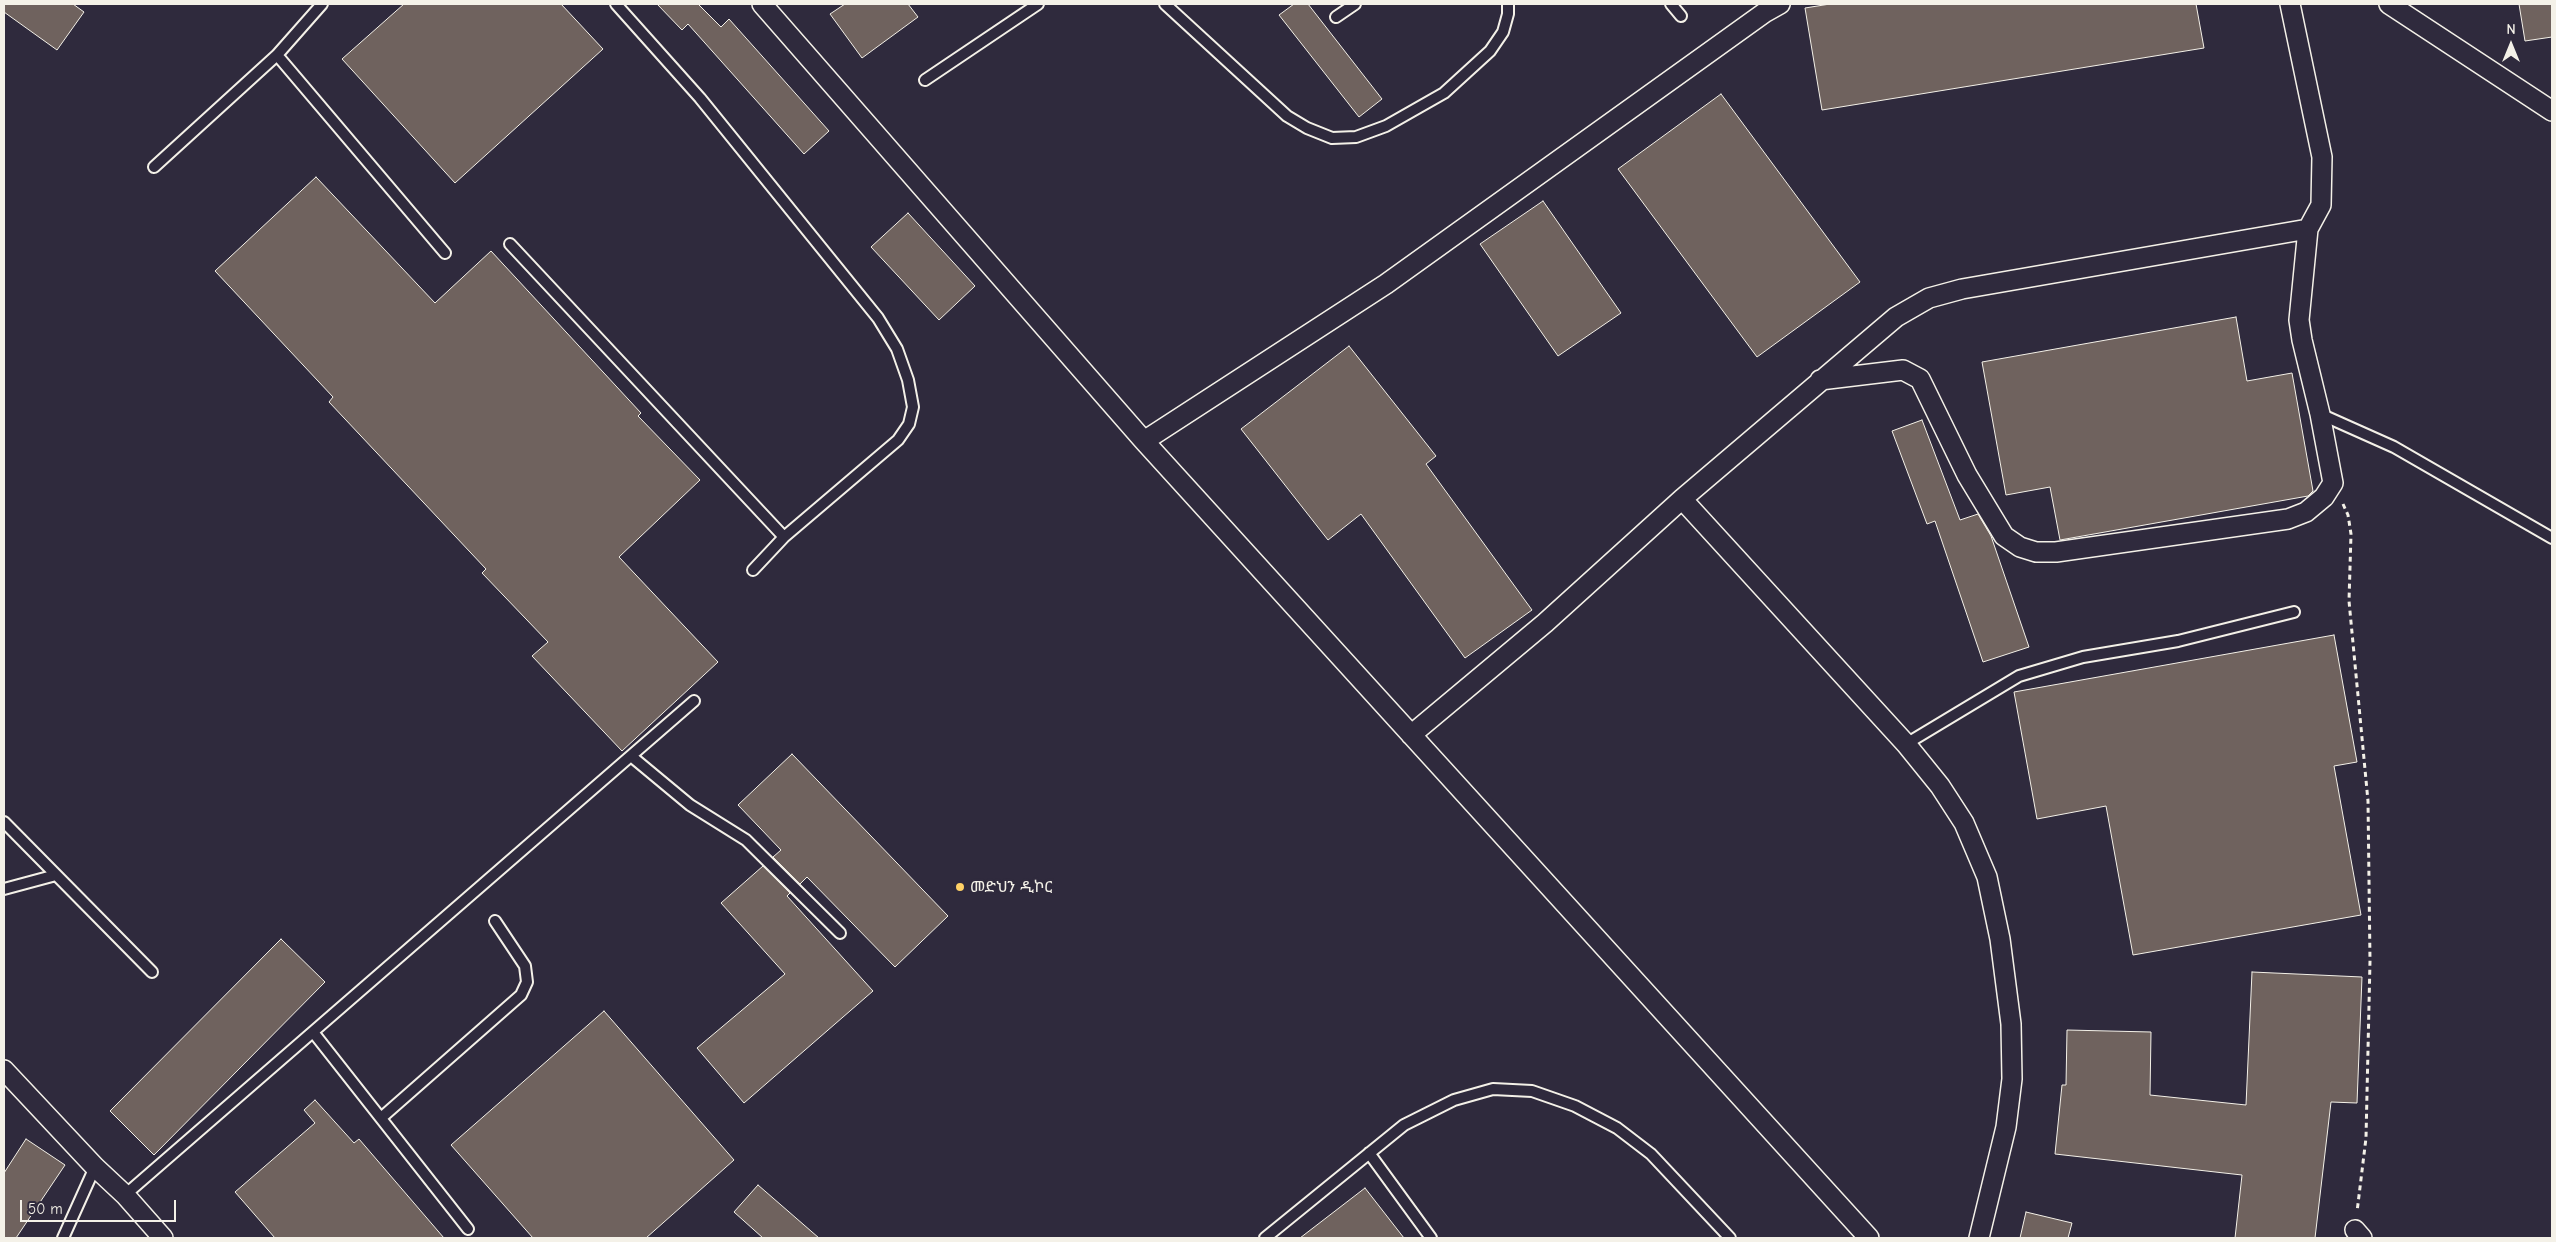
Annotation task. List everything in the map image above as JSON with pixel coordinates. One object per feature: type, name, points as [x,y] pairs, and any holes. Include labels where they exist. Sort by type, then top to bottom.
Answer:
[{"type":"street","points":[[762,4],[1144,441],[1869,1238]]},
{"type":"street","points":[[1144,441],[1386,284],[1764,13],[1780,4]]},
{"type":"street","points":[[1819,380],[1903,370],[1920,379],[1967,475],[2004,536],[2020,547],[2036,552],[2056,552],[2288,519],[2306,512],[2324,497],[2333,483],[2320,414],[2302,340],[2300,320],[2308,229],[2320,205],[2322,157],[2290,4]]},
{"type":"street","points":[[2390,4],[2552,111]]},
{"type":"street","points":[[1411,735],[1545,623],[1682,499],[1896,316],[1929,298],[1962,290],[2308,229]]},
{"type":"street","points":[[1682,499],[1906,744],[1940,786],[1964,823],[1987,877],[2000,939],[2011,1024],[2012,1080],[2006,1127],[1978,1238]]},
{"type":"street","points":[[4,1070],[95,1167],[125,1195],[163,1238]]},
{"type":"lane","points":[[154,167],[277,55],[322,4]]},
{"type":"lane","points":[[616,4],[700,98],[878,318],[897,349],[908,380],[913,407],[909,424],[898,440],[784,537],[753,570]]},
{"type":"lane","points":[[925,80],[1038,4]]},
{"type":"lane","points":[[1165,4],[1287,116],[1307,128],[1332,138],[1356,137],[1386,126],[1444,93],[1490,51],[1503,32],[1508,14],[1508,4]]},
{"type":"lane","points":[[1336,17],[1355,4]]},
{"type":"lane","points":[[1671,4],[1681,16]]},
{"type":"lane","points":[[277,55],[446,253]]},
{"type":"lane","points":[[510,244],[784,537]]},
{"type":"lane","points":[[2320,414],[2394,447],[2552,538]]},
{"type":"lane","points":[[1906,744],[2019,676],[2083,657],[2178,641],[2294,612]]},
{"type":"lane","points":[[125,1195],[694,701]]},
{"type":"lane","points":[[631,756],[690,805],[746,840],[840,933]]},
{"type":"lane","points":[[4,822],[152,972]]},
{"type":"lane","points":[[4,889],[56,875]]},
{"type":"lane","points":[[381,1118],[521,995],[526,982],[525,966],[495,920]]},
{"type":"lane","points":[[313,1032],[468,1229]]},
{"type":"lane","points":[[1265,1238],[1404,1124],[1454,1100],[1493,1089],[1532,1090],[1575,1106],[1617,1128],[1644,1149],[1730,1238]]},
{"type":"lane","points":[[1369,1153],[1431,1238]]},
{"type":"lane","points":[[63,1238],[95,1167]]},
{"type":"path","points":[[2333,483],[2348,515],[2350,534],[2349,601],[2368,800],[2370,962],[2366,1138],[2357,1236]]},
{"type":"building","points":[[4,4],[73,4],[84,12],[57,50],[4,12]]},
{"type":"building","points":[[404,4],[561,4],[603,49],[455,183],[342,59]]},
{"type":"building","points":[[657,4],[698,4],[721,27],[729,19],[829,131],[804,154],[688,24],[682,30]]},
{"type":"building","points":[[845,4],[908,4],[918,17],[862,58],[830,14]]},
{"type":"building","points":[[1294,4],[1308,4],[1382,99],[1359,117],[1279,15]]},
{"type":"building","points":[[1830,4],[2196,4],[2204,48],[1822,110],[1805,8]]},
{"type":"building","points":[[2519,4],[2552,4],[2552,37],[2525,41]]},
{"type":"building","points":[[1721,94],[1860,282],[1757,357],[1618,169]]},
{"type":"building","points":[[316,177],[435,303],[491,251],[641,413],[638,416],[700,480],[619,557],[718,662],[622,751],[532,656],[548,642],[482,573],[486,569],[329,402],[333,397],[215,271]]},
{"type":"building","points":[[1543,201],[1621,313],[1558,356],[1480,244]]},
{"type":"building","points":[[908,213],[975,286],[939,320],[871,247]]},
{"type":"building","points":[[2236,317],[2247,381],[2292,373],[2313,491],[2308,496],[2060,540],[2050,487],[2006,495],[1982,362]]},
{"type":"building","points":[[1349,346],[1436,456],[1426,464],[1532,610],[1465,658],[1361,514],[1328,540],[1241,429]]},
{"type":"building","points":[[1922,420],[1960,520],[1978,514],[1991,536],[2029,647],[1983,662],[1935,521],[1927,524],[1892,431]]},
{"type":"building","points":[[2334,635],[2357,762],[2334,766],[2361,915],[2133,955],[2106,806],[2037,819],[2014,692]]},
{"type":"building","points":[[792,754],[948,916],[895,967],[807,877],[800,884],[773,857],[781,850],[738,805]]},
{"type":"building","points":[[763,866],[790,893],[787,896],[873,991],[744,1103],[697,1048],[785,974],[721,903]]},
{"type":"building","points":[[281,939],[325,982],[154,1155],[110,1111]]},
{"type":"building","points":[[2252,972],[2362,977],[2357,1103],[2331,1102],[2315,1238],[2235,1238],[2242,1175],[2055,1154],[2062,1085],[2066,1085],[2067,1030],[2151,1032],[2150,1095],[2246,1105]]},
{"type":"building","points":[[604,1011],[734,1160],[646,1238],[533,1238],[451,1145]]},
{"type":"building","points":[[315,1100],[354,1143],[359,1139],[444,1238],[275,1238],[235,1192],[315,1123],[304,1110]]},
{"type":"building","points":[[26,1139],[65,1165],[16,1238],[4,1238],[4,1173]]},
{"type":"building","points":[[758,1185],[819,1238],[763,1238],[734,1212]]},
{"type":"building","points":[[1365,1188],[1404,1238],[1300,1238]]},
{"type":"building","points":[[2026,1212],[2072,1223],[2068,1238],[2020,1238]]},
{"type":"place","name":"መድህን ዲኮር","points":[[960,887]]}]
